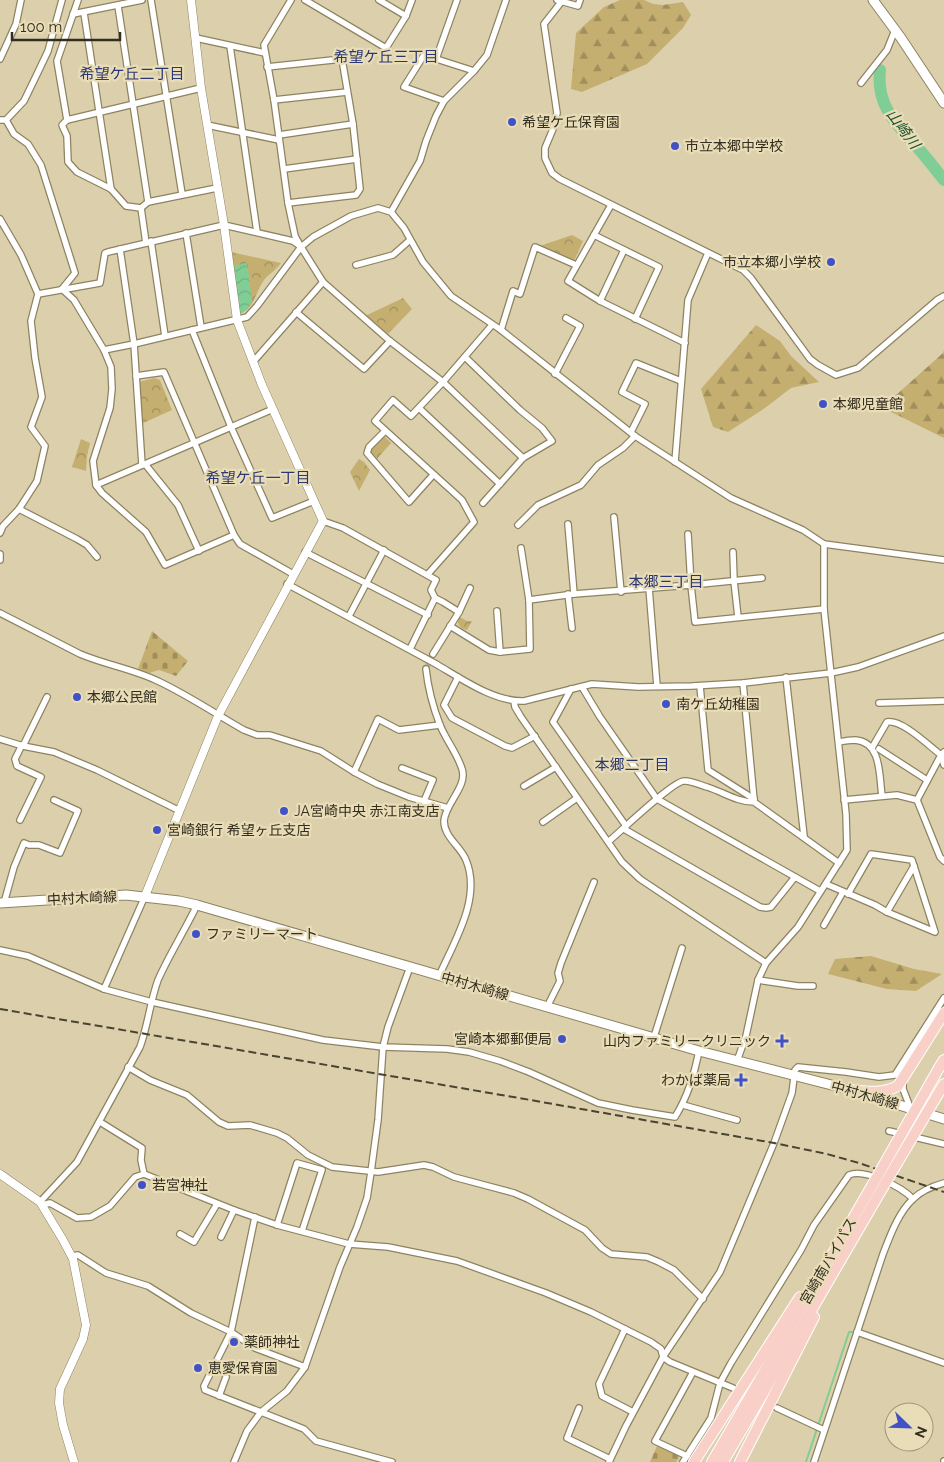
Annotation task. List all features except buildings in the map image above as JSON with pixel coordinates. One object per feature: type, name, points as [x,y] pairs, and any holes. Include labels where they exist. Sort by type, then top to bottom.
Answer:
[{"type":"highway","points":[[851,1090],[887,1091],[898,1086],[944,1013]]},
{"type":"highway","name":"宮崎南バイパス","points":[[723,1462],[834,1273],[942,1064]]},
{"type":"highway","name":"宮崎南バイパス","points":[[712,1462],[843,1236],[944,1084]]},
{"type":"highway","points":[[688,1460],[843,1236]]},
{"type":"highway","points":[[740,1462],[808,1332],[834,1273]]},
{"type":"main road","points":[[873,0],[944,103]]},
{"type":"main road","name":"中村木崎線","points":[[2,903],[126,895],[145,896],[197,905],[654,1036],[699,1051],[851,1090],[944,1119]]},
{"type":"street","points":[[0,59],[16,24],[21,0]]},
{"type":"street","points":[[62,0],[48,51],[40,70],[24,101],[3,120],[14,134],[28,144],[41,165],[75,273],[62,289]]},
{"type":"street","points":[[67,120],[57,61],[78,0]]},
{"type":"street","points":[[73,14],[142,0]]},
{"type":"street","points":[[151,0],[182,194]]},
{"type":"street","points":[[191,0],[201,88],[224,225],[237,320],[253,362],[322,521],[343,528],[428,574],[436,580],[431,590],[435,598],[459,612]]},
{"type":"street","points":[[291,0],[264,45],[274,100],[288,203],[295,236],[324,282],[390,341],[443,382],[523,458]]},
{"type":"street","points":[[305,0],[386,48],[406,16],[412,0]]},
{"type":"street","points":[[379,0],[406,16]]},
{"type":"street","points":[[436,59],[456,0]]},
{"type":"street","points":[[392,212],[420,161],[436,116],[444,101],[474,71],[487,54],[506,0]]},
{"type":"street","points":[[580,0],[578,6],[560,1],[544,24],[557,113],[545,148],[545,158],[552,174],[743,270],[752,278],[810,359],[836,375],[858,368],[944,296]]},
{"type":"street","points":[[118,6],[148,202]]},
{"type":"street","points":[[84,13],[111,189]]},
{"type":"street","points":[[861,82],[887,50],[895,30]]},
{"type":"street","points":[[196,38],[265,53]]},
{"type":"street","points":[[230,46],[256,232]]},
{"type":"street","points":[[444,101],[404,87],[424,55],[474,71]]},
{"type":"street","points":[[267,67],[342,59],[353,124],[360,189],[356,195],[288,203]]},
{"type":"street","points":[[201,88],[67,120],[62,125],[67,136],[68,164],[77,172],[111,189],[126,206],[140,208],[148,202],[217,188]]},
{"type":"street","points":[[274,100],[348,92]]},
{"type":"street","points":[[207,125],[242,133],[279,137],[353,124]]},
{"type":"street","points":[[284,169],[357,159]]},
{"type":"street","points":[[611,205],[568,281],[600,301],[685,343]]},
{"type":"street","points":[[140,208],[165,336]]},
{"type":"street","points":[[104,350],[237,320],[247,316],[257,306],[301,247],[313,237],[351,216],[378,208],[392,212],[404,228],[423,262],[450,296],[501,330],[633,434],[731,498],[803,530],[824,544],[944,560]]},
{"type":"street","points":[[0,219],[21,255],[38,294],[31,321],[42,397],[30,427],[45,446],[37,481],[19,509],[3,526],[0,532]]},
{"type":"street","points":[[38,294],[100,283],[104,254],[224,225],[293,241],[301,247]]},
{"type":"street","points":[[186,233],[201,327]]},
{"type":"street","points":[[594,235],[660,267],[635,319]]},
{"type":"street","points":[[356,265],[393,254],[410,240]]},
{"type":"street","points":[[501,330],[513,291],[520,294],[535,247],[576,265]]},
{"type":"street","points":[[120,249],[134,344],[143,465],[178,505],[199,552]]},
{"type":"street","points":[[600,301],[624,250]]},
{"type":"street","points":[[675,462],[688,300],[708,253]]},
{"type":"street","points":[[253,362],[324,282]]},
{"type":"street","points":[[62,289],[74,300],[104,350],[110,367],[112,389],[110,408],[93,461],[96,485],[102,493],[146,532],[165,565],[199,552],[234,535]]},
{"type":"street","points":[[296,312],[364,369],[390,341]]},
{"type":"street","points":[[555,374],[580,326],[566,318]]},
{"type":"street","points":[[428,574],[474,522],[462,500],[375,421],[393,400],[411,416],[492,325]]},
{"type":"street","points":[[192,330],[231,427],[272,518],[314,501]]},
{"type":"street","points":[[465,357],[520,410],[542,428],[552,441],[523,458],[483,503]]},
{"type":"street","points":[[518,524],[538,505],[581,485],[598,465],[623,448],[633,434],[645,404],[622,392],[636,363],[681,381]]},
{"type":"street","points":[[136,376],[164,372],[234,535],[240,544],[292,574]]},
{"type":"street","points":[[419,408],[500,484]]},
{"type":"street","points":[[96,485],[273,409]]},
{"type":"street","points":[[385,431],[369,447],[367,453],[409,502],[433,475]]},
{"type":"street","points":[[19,509],[78,539],[87,545],[97,557]]},
{"type":"street","points":[[614,517],[621,592]]},
{"type":"street","points":[[104,989],[145,896],[218,716],[292,574],[322,521]]},
{"type":"street","points":[[568,524],[572,628]]},
{"type":"street","points":[[688,534],[695,622],[824,609]]},
{"type":"street","points":[[737,1061],[746,1036],[758,980],[766,963],[798,927],[846,850],[847,827],[824,609],[824,544]]},
{"type":"street","points":[[450,626],[489,650],[500,652],[530,649],[529,600],[521,548]]},
{"type":"street","points":[[349,616],[384,550]]},
{"type":"street","points":[[305,552],[428,615]]},
{"type":"street","points":[[733,552],[738,617]]},
{"type":"street","points":[[0,554],[0,560]]},
{"type":"street","points":[[529,600],[571,594],[621,592],[762,578]]},
{"type":"street","points":[[287,584],[410,649],[458,677],[489,692],[514,701],[524,701],[592,684],[700,686],[831,673],[858,667],[944,636]]},
{"type":"street","points":[[433,654],[459,612],[470,588]]},
{"type":"street","points":[[649,588],[657,686]]},
{"type":"street","points":[[410,649],[435,598]]},
{"type":"street","points":[[497,611],[500,652]]},
{"type":"street","points":[[0,613],[93,660],[140,673],[161,682],[218,716],[257,736],[270,735],[321,751],[354,772],[393,791],[448,808]]},
{"type":"street","points":[[426,669],[428,685],[440,725],[463,771],[460,787],[444,818],[445,828],[467,862],[470,873],[471,896],[462,924],[440,976]]},
{"type":"street","points":[[458,677],[444,705],[452,718],[512,748],[534,736]]},
{"type":"street","points":[[786,677],[804,836]]},
{"type":"street","points":[[743,683],[754,800]]},
{"type":"street","points":[[582,686],[600,717],[657,799],[820,891]]},
{"type":"street","points":[[700,686],[708,770],[754,800],[839,863]]},
{"type":"street","points":[[571,689],[552,722],[625,828],[760,907],[771,907],[796,877]]},
{"type":"street","points":[[20,820],[41,778],[17,766],[15,759],[47,696]]},
{"type":"street","points":[[514,701],[515,707],[534,736],[622,862],[640,879],[766,963]]},
{"type":"street","points":[[879,703],[944,701]]},
{"type":"street","points":[[354,772],[378,719],[399,730],[440,725]]},
{"type":"street","points":[[873,746],[887,722],[892,721],[900,724],[943,754],[944,765]]},
{"type":"street","points":[[0,739],[54,752],[97,770],[180,811]]},
{"type":"street","points":[[838,742],[856,740],[870,746],[877,753],[882,796]]},
{"type":"street","points":[[879,749],[927,780]]},
{"type":"street","points":[[943,754],[927,780],[918,800],[940,857],[944,861]]},
{"type":"street","points":[[524,786],[556,767]]},
{"type":"street","points":[[402,768],[433,780],[424,801]]},
{"type":"street","points":[[608,841],[657,799],[684,780],[708,787],[739,800],[754,800]]},
{"type":"street","points":[[844,800],[897,795],[918,800]]},
{"type":"street","points":[[543,822],[578,798]]},
{"type":"street","points":[[2,903],[24,843],[39,845],[60,853],[78,811],[54,800]]},
{"type":"street","points":[[824,925],[846,893],[871,854],[912,860],[935,932],[886,912],[875,905],[846,893],[826,884]]},
{"type":"street","points":[[886,912],[914,866]]},
{"type":"street","points":[[548,1007],[560,981],[558,973],[594,882]]},
{"type":"street","points":[[41,1204],[78,1162],[140,1047],[158,980],[197,905]]},
{"type":"street","points":[[654,1036],[682,948]]},
{"type":"street","points":[[0,950],[28,956],[104,989],[152,1002],[323,1040],[469,1052],[529,1072],[598,1103],[675,1117],[683,1105],[692,1081],[699,1051]]},
{"type":"street","points":[[234,1462],[246,1431],[262,1412],[286,1391],[305,1367],[349,1244],[357,1227],[367,1198],[371,1172],[383,1046],[410,967]]},
{"type":"street","points":[[758,980],[798,986],[813,986]]},
{"type":"street","points":[[579,1408],[567,1438],[609,1460],[663,1357],[720,1272],[770,1152],[792,1093],[795,1070],[798,1067],[879,1077],[895,1075],[944,998]]},
{"type":"street","points":[[128,1067],[150,1080],[186,1095],[219,1122],[228,1126],[250,1125],[277,1133],[288,1138],[308,1155],[332,1167],[371,1172],[424,1164],[454,1177],[514,1193],[585,1230],[602,1248],[611,1254],[646,1257],[674,1270],[703,1299]]},
{"type":"street","points":[[904,1077],[902,1089],[910,1108]]},
{"type":"street","points":[[683,1105],[737,1120]]},
{"type":"street","points":[[100,1122],[142,1148],[141,1160],[144,1174]]},
{"type":"street","points":[[889,1131],[944,1144]]},
{"type":"street","points":[[277,1224],[297,1163],[322,1170]]},
{"type":"street","points":[[302,1231],[324,1164]]},
{"type":"street","points":[[693,1372],[655,1441],[688,1460],[711,1418],[720,1383],[814,1225],[849,1175],[855,1172],[899,1187],[913,1199]]},
{"type":"street","points":[[0,1174],[41,1204],[71,1256],[86,1325],[83,1339],[60,1389],[59,1403],[63,1425],[74,1462]]},
{"type":"street","points":[[41,1204],[50,1203],[77,1218],[91,1217],[110,1206],[134,1177],[144,1174],[217,1204],[277,1224],[349,1244],[388,1247],[457,1261],[546,1293],[591,1312],[651,1342],[661,1349],[663,1357],[670,1362],[733,1388]]},
{"type":"street","points":[[814,1462],[889,1239],[901,1216],[913,1199],[944,1182]]},
{"type":"street","points":[[180,1234],[194,1242],[217,1204]]},
{"type":"street","points":[[221,1237],[234,1210]]},
{"type":"street","points":[[255,1217],[231,1332],[204,1386],[205,1390],[304,1429],[316,1441],[392,1462]]},
{"type":"street","points":[[71,1256],[78,1255],[106,1273],[148,1286],[191,1313],[231,1332],[254,1348],[305,1367]]},
{"type":"street","points":[[625,1329],[599,1384],[602,1396],[633,1412]]},
{"type":"street","points":[[857,1332],[944,1362]]},
{"type":"street","points":[[219,1396],[226,1377]]},
{"type":"street","points":[[777,1408],[824,1430]]},
{"type":"green space","points":[[620,0],[644,0],[653,4],[663,5],[683,2],[691,15],[683,28],[647,64],[582,92],[571,89],[576,33],[604,7]]},
{"type":"green space","points":[[572,235],[583,241],[574,261],[571,263],[537,247]]},
{"type":"green space","points":[[231,252],[281,263],[264,280],[252,304],[239,314]]},
{"type":"green space","points":[[403,298],[412,309],[388,334],[365,316]]},
{"type":"green space","points":[[756,325],[780,341],[791,356],[819,382],[791,388],[765,408],[728,432],[713,427],[701,389]]},
{"type":"green space","points":[[944,350],[944,438],[887,410],[885,405],[943,353]]},
{"type":"green space","points":[[154,378],[160,380],[172,410],[139,425],[139,382]]},
{"type":"green space","points":[[382,436],[391,443],[377,459],[370,451]]},
{"type":"green space","points":[[81,439],[90,443],[86,471],[72,467]]},
{"type":"green space","points":[[359,459],[370,470],[359,491],[350,472]]},
{"type":"green space","points":[[458,616],[467,621],[472,621],[467,630],[459,625]]},
{"type":"green space","points":[[152,631],[188,661],[176,676],[159,670],[149,673],[138,669]]},
{"type":"green space","points":[[871,956],[914,969],[942,974],[916,991],[887,989],[828,974],[835,959]]},
{"type":"green space","points":[[657,1446],[678,1455],[679,1458],[676,1462],[650,1462]]},
{"type":"water","points":[[247,263],[252,302],[245,311],[239,314],[233,266]]},
{"type":"waterway","name":"山崎川","points":[[880,70],[881,94],[889,113],[944,180]]},
{"type":"waterway","points":[[806,1462],[849,1332],[852,1332]]},
{"type":"tunnel","points":[[426,669],[433,654]]},
{"type":"railway","points":[[0,1009],[774,1143],[859,1163],[944,1192]]},
{"type":"place","name":"希望ケ丘保育園","points":[[512,122]]},
{"type":"place","name":"市立本郷中学校","points":[[675,146]]},
{"type":"place","name":"市立本郷小学校","points":[[831,262]]},
{"type":"place","name":"本郷児童館","points":[[823,404]]},
{"type":"place","name":"本郷公民館","points":[[77,697]]},
{"type":"place","name":"南ケ丘幼稚園","points":[[666,704]]},
{"type":"place","name":"JA宮崎中央 赤江南支店","points":[[284,811]]},
{"type":"place","name":"宮崎銀行 希望ヶ丘支店","points":[[157,830]]},
{"type":"place","name":"ファミリーマート","points":[[196,934]]},
{"type":"place","name":"宮崎本郷郵便局","points":[[562,1039]]},
{"type":"place","name":"山内ファミリークリニック","points":[[782,1041]]},
{"type":"place","name":"わかば薬局","points":[[741,1080]]},
{"type":"place","name":"若宮神社","points":[[142,1185]]},
{"type":"place","name":"薬師神社","points":[[234,1342]]},
{"type":"place","name":"恵愛保育園","points":[[198,1368]]},
{"type":"district","name":"希望ケ丘三丁目","points":[[386,57]]},
{"type":"district","name":"希望ケ丘二丁目","points":[[132,74]]},
{"type":"district","name":"希望ケ丘一丁目","points":[[258,478]]},
{"type":"district","name":"本郷三丁目","points":[[666,582]]},
{"type":"district","name":"本郷二丁目","points":[[632,765]]}]
